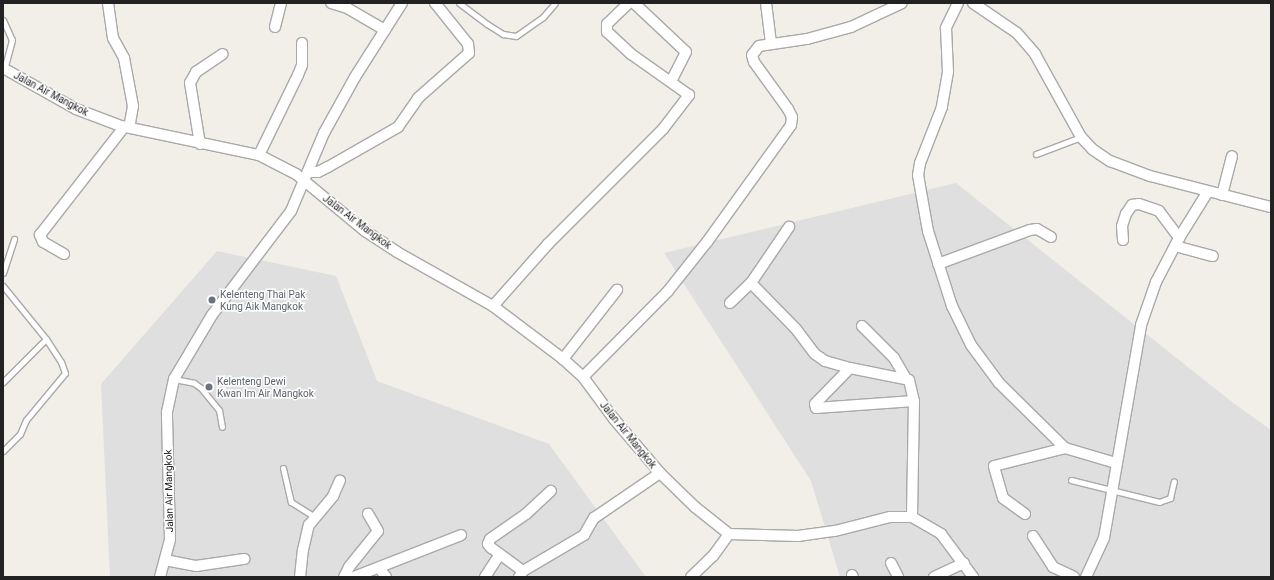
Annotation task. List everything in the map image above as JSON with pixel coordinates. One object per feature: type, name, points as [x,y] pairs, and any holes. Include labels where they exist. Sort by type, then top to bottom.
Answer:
[{"type":"street","points":[[64,254],[43,242],[40,235],[127,128],[133,106],[124,58],[113,38],[108,3]]},
{"type":"street","points":[[275,27],[281,3]]},
{"type":"street","points":[[331,3],[347,8],[385,30]]},
{"type":"street","name":"Jalan Air Mangkok","points":[[160,577],[166,560],[171,523],[168,412],[174,379],[212,315],[291,211],[324,133],[355,77],[402,3]]},
{"type":"street","points":[[307,176],[328,168],[398,127],[418,98],[469,53],[468,44],[435,3]]},
{"type":"street","points":[[493,306],[548,244],[663,129],[689,96],[685,91],[671,81],[630,54],[607,32],[607,24],[629,3]]},
{"type":"street","points":[[634,3],[686,52],[671,81]]},
{"type":"street","points":[[766,3],[771,43]]},
{"type":"street","points":[[583,377],[668,291],[707,242],[790,125],[792,117],[788,109],[752,55],[759,46],[829,34],[851,27],[902,3]]},
{"type":"street","points":[[958,3],[946,28],[948,72],[942,107],[920,163],[918,175],[928,230],[952,306],[971,345],[999,383],[1065,448],[1116,463]]},
{"type":"street","points":[[973,3],[1017,33],[1026,44],[1046,71],[1081,136],[1092,149],[1110,161],[1207,193],[1240,197],[1271,207]]},
{"type":"street","points":[[259,155],[302,65],[302,43]]},
{"type":"street","points":[[200,144],[190,83],[196,72],[223,54]]},
{"type":"street","name":"Jalan Air Mangkok","points":[[4,69],[76,109],[127,128],[259,155],[307,176],[390,248],[493,306],[563,359],[583,377],[614,419],[660,473],[694,507],[729,534]]},
{"type":"street","points":[[1222,195],[1232,156]]},
{"type":"street","points":[[1086,577],[1104,538],[1141,325],[1156,282],[1177,242],[1207,193]]},
{"type":"street","points":[[1123,240],[1122,226],[1126,214],[1132,205],[1139,204],[1159,211],[1177,242],[1212,256]]},
{"type":"street","points":[[730,302],[751,283],[789,227]]},
{"type":"street","points":[[938,264],[1030,230],[1037,229],[1051,237]]},
{"type":"street","points":[[751,283],[796,329],[815,354],[825,361],[850,368],[905,377]]},
{"type":"street","points":[[563,359],[617,290]]},
{"type":"street","points":[[862,326],[894,358],[905,377],[912,383],[914,401],[912,517]]},
{"type":"street","points":[[850,368],[815,404],[816,408],[914,401]]},
{"type":"street","points":[[1025,514],[1003,498],[994,466],[1065,448]]},
{"type":"street","points":[[552,491],[526,514],[490,539],[488,544],[521,574],[584,535],[594,518],[660,473]]},
{"type":"street","points":[[300,577],[303,550],[309,525],[333,496],[340,480]]},
{"type":"street","points":[[344,577],[349,567],[378,531],[368,514]]},
{"type":"street","points":[[691,577],[713,556],[729,534],[798,536],[835,530],[890,517],[912,517],[941,534],[973,577]]},
{"type":"street","points":[[354,577],[461,535]]},
{"type":"street","points":[[1033,536],[1053,567],[1074,577]]},
{"type":"street","points":[[486,577],[500,554]]},
{"type":"street","points":[[166,560],[196,566],[244,559]]},
{"type":"street","points":[[891,563],[897,577]]},
{"type":"street","points":[[934,577],[964,563]]},
{"type":"street","points":[[380,568],[386,577]]},
{"type":"lane","points":[[459,3],[503,34],[516,36],[543,17],[555,3]]},
{"type":"lane","points":[[3,20],[12,40],[4,69]]},
{"type":"lane","points":[[1036,154],[1081,136]]},
{"type":"lane","points":[[3,273],[14,239]]},
{"type":"lane","points":[[3,286],[46,339],[61,362],[64,373],[26,420],[20,434],[3,451]]},
{"type":"lane","points":[[3,382],[46,339]]},
{"type":"lane","points":[[174,379],[194,383],[201,388],[219,410],[222,427]]},
{"type":"lane","points":[[283,468],[291,502],[315,517]]},
{"type":"lane","points":[[1071,480],[1111,492],[1164,501],[1170,498],[1174,481]]},
{"type":"shaded area","points":[[956,183],[1232,402],[1271,430],[1271,577],[840,577],[811,481],[664,253]]},
{"type":"shaded area","points":[[217,251],[336,276],[377,381],[549,444],[646,577],[110,577],[101,384]]},
{"type":"place","name":"Kelenteng Thai Pak Kung Aik Mangkok","points":[[212,300]]},
{"type":"place","name":"Kelenteng Dewi Kwan Im Air Mangkok","points":[[209,387]]}]
